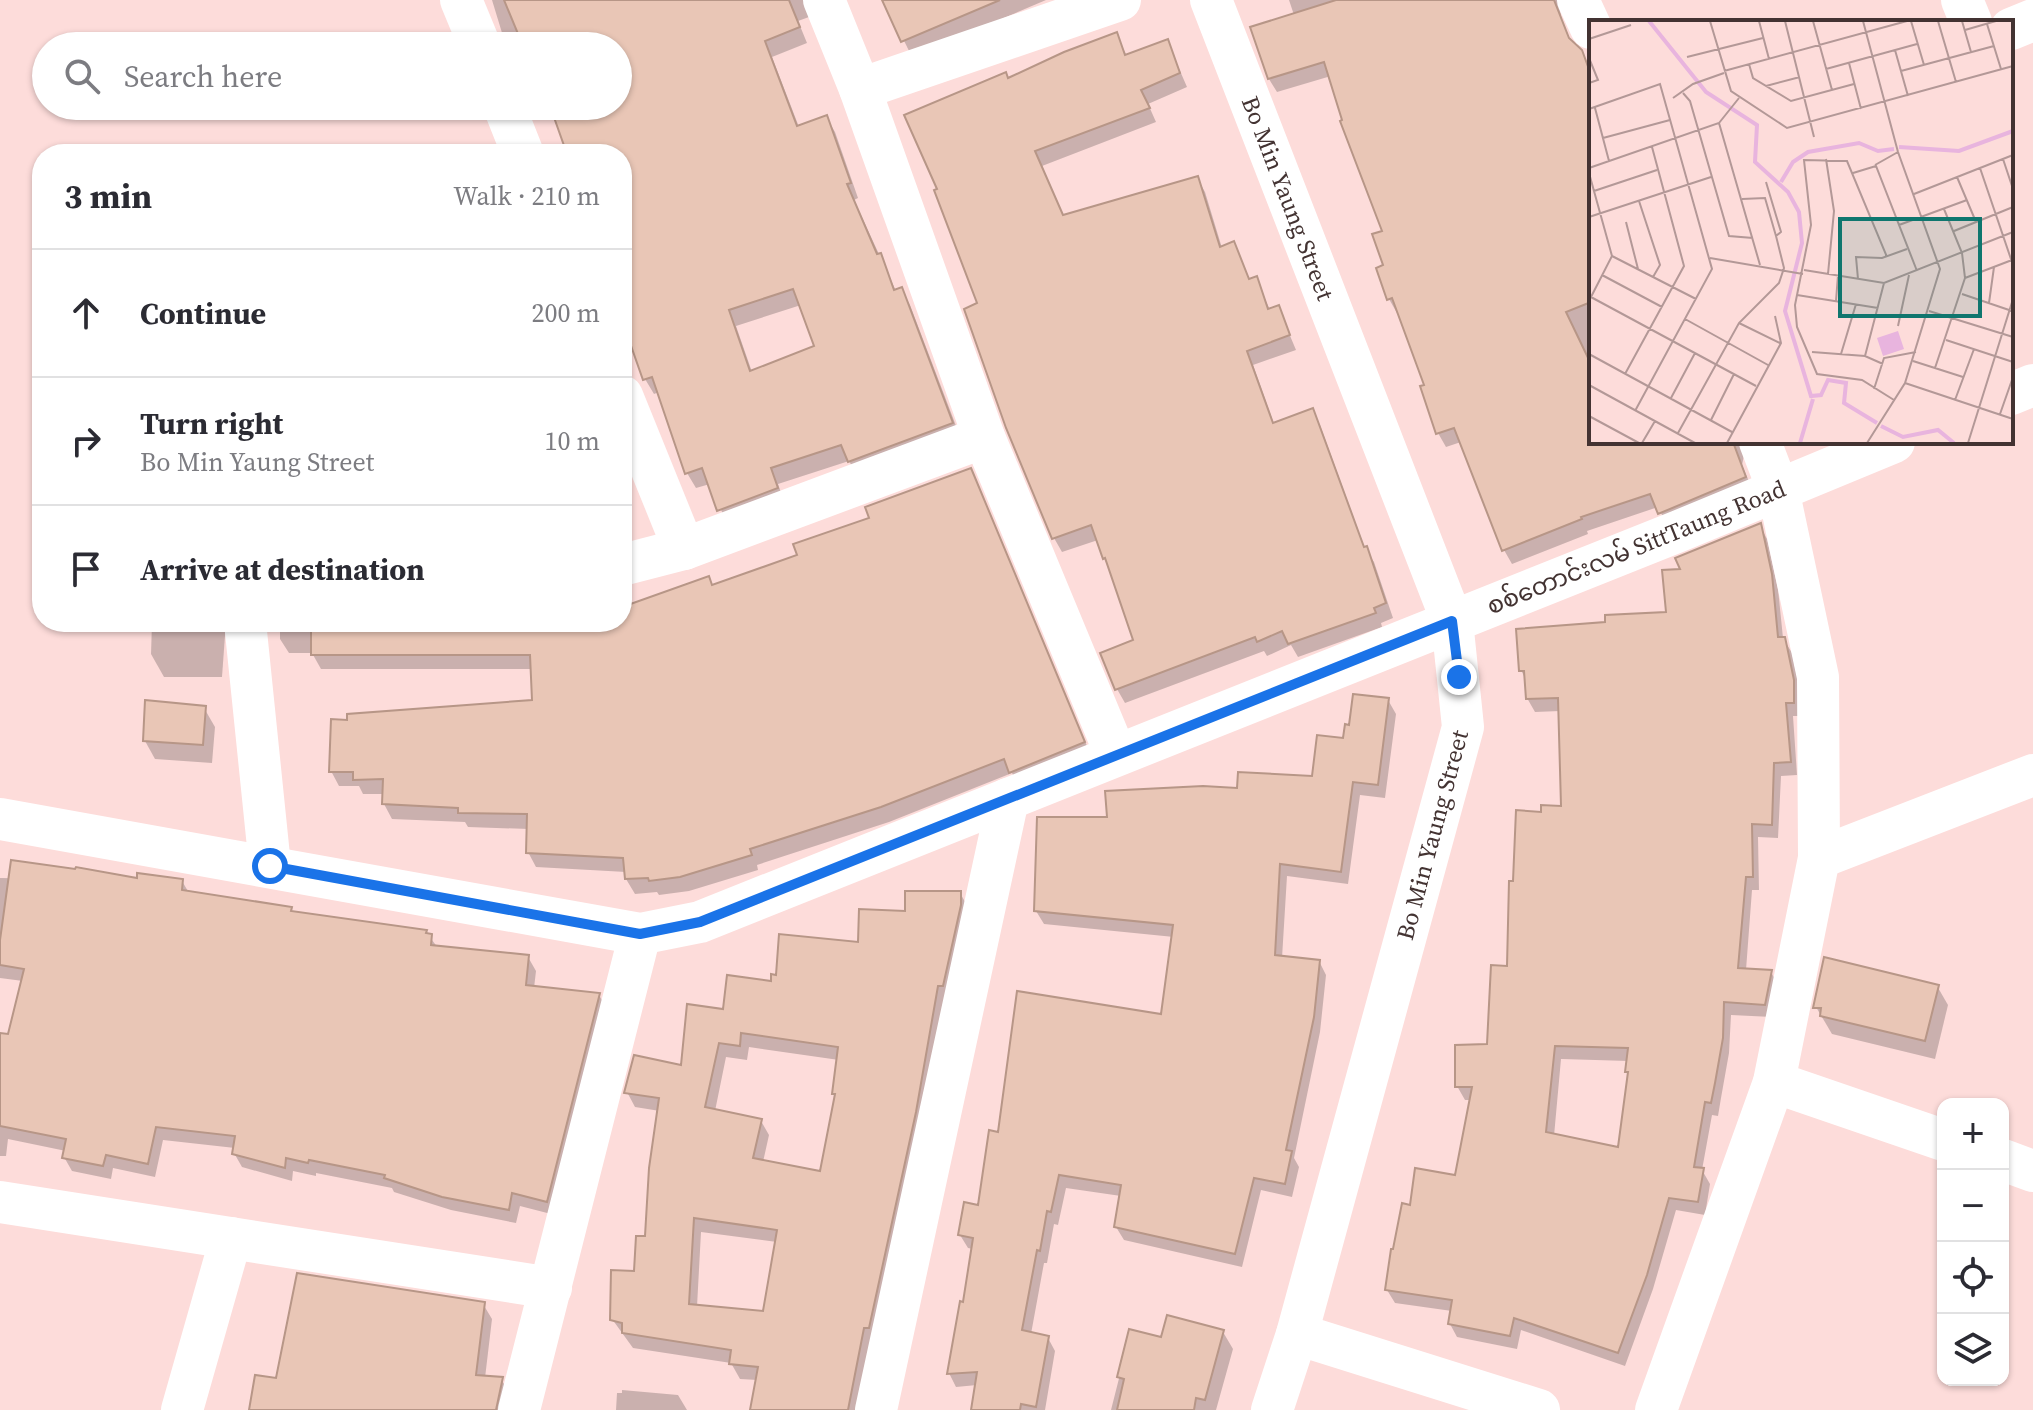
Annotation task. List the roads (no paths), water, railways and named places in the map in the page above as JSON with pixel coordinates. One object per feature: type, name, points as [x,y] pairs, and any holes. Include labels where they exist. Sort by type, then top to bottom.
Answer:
[{"type":"street","points":[[461,0],[474,32]]},
{"type":"street","points":[[824,0],[860,89],[984,437],[1116,755]]},
{"type":"street","points":[[860,89],[1120,0]]},
{"type":"street","name":"Bo Min Yaung Street","points":[[1211,0],[1452,621],[1463,727],[1297,1334],[1272,1410]]},
{"type":"street","points":[[1578,0],[1589,24]]},
{"type":"street","points":[[1962,0],[1970,20]]},
{"type":"street","points":[[2013,28],[2033,20]]},
{"type":"street","points":[[510,120],[519,144]]},
{"type":"street","points":[[2013,393],[2033,385]]},
{"type":"street","points":[[632,421],[684,549]]},
{"type":"street","points":[[632,562],[684,549],[984,437]]},
{"type":"street","points":[[1656,1410],[1774,1082],[1819,858],[1818,677],[1778,489],[1761,444]]},
{"type":"street","name":"စစ်တောင်းလမ် SittTaung Road","points":[[0,819],[640,934],[700,922],[1889,444]]},
{"type":"street","points":[[246,632],[270,866]]},
{"type":"street","points":[[1819,858],[2033,775]]},
{"type":"street","points":[[876,1410],[1008,799]]},
{"type":"street","points":[[519,1410],[640,934]]},
{"type":"street","points":[[1774,1082],[1937,1138]]},
{"type":"street","points":[[2009,1162],[2033,1171]]},
{"type":"street","points":[[0,1202],[551,1288]]},
{"type":"street","points":[[182,1410],[231,1238]]},
{"type":"street","points":[[1297,1334],[1539,1410]]}]
